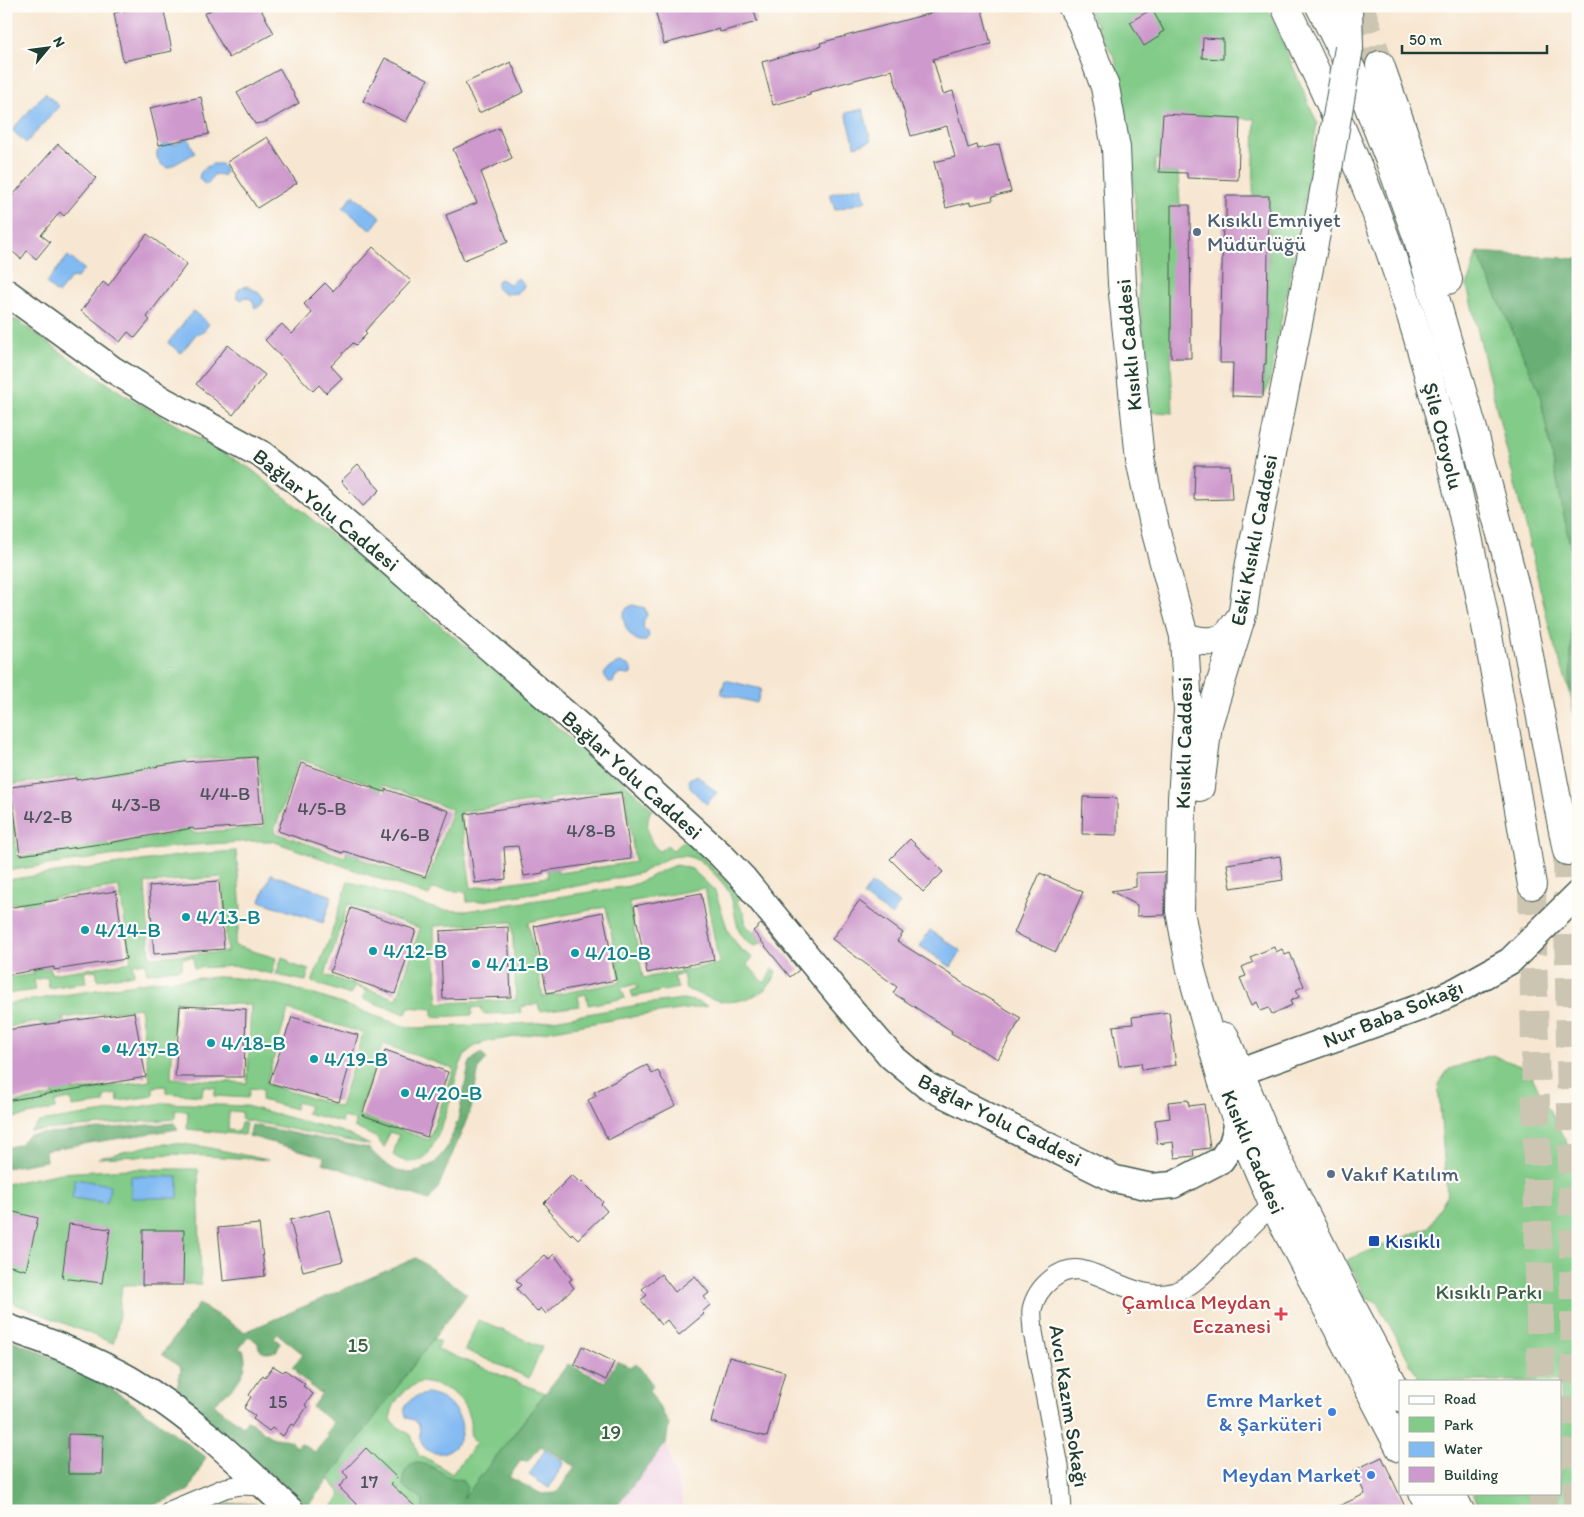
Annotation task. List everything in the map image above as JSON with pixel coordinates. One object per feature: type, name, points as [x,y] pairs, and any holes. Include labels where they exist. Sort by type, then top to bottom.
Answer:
[{"type":"main road","name":"Kısıklı Caddesi","points":[[1072,6],[1082,24],[1105,87],[1116,148],[1122,284],[1140,459],[1155,529],[1184,636],[1188,710],[1182,798],[1180,911],[1191,970],[1231,1076],[1266,1136],[1352,1307],[1399,1395]]},
{"type":"main road","name":"Şile Otoyolu","points":[[1285,6],[1351,148],[1382,227],[1421,347],[1459,494],[1505,729],[1532,885]]},
{"type":"main road","name":"Şile Otoyolu","points":[[1320,6],[1365,96],[1418,239],[1472,426],[1517,594],[1566,851]]},
{"type":"main road","points":[[1348,6],[1349,48]]},
{"type":"main road","name":"Eski Kısıklı Caddesi","points":[[1231,1076],[1225,1037],[1209,977],[1196,895],[1200,778],[1208,724],[1242,614],[1249,566],[1322,203],[1349,48],[1362,6]]},
{"type":"main road","points":[[1380,65],[1417,168],[1438,239],[1484,425],[1517,594]]},
{"type":"main road","points":[[1184,636],[1196,641],[1214,641],[1228,634],[1242,614]]},
{"type":"main road","name":"Kısıklı Caddesi","points":[[1231,1076],[1238,1123],[1274,1204],[1399,1446]]},
{"type":"main road","points":[[1424,1494],[1432,1511]]},
{"type":"main road","points":[[1452,1494],[1460,1511]]},
{"type":"street","name":"Bağlar Yolu Caddesi","points":[[6,292],[112,369],[166,402],[263,454],[298,482],[584,730],[721,855],[743,878],[891,1056],[927,1086],[1115,1179],[1151,1188],[1173,1185],[1221,1160],[1232,1144],[1238,1123]]},
{"type":"street","name":"Nur Baba Sokağı","points":[[1231,1076],[1421,1007],[1456,991],[1510,961],[1578,894]]},
{"type":"street","name":"Avcı Kazım Sokağı","points":[[1062,1511],[1059,1466],[1034,1332],[1032,1310],[1040,1291],[1046,1283],[1062,1272],[1083,1270],[1121,1286],[1150,1295],[1176,1292],[1200,1277],[1274,1204]]},
{"type":"street","points":[[6,1327],[36,1337],[86,1358],[132,1382],[187,1419],[216,1442],[291,1511]]},
{"type":"street","points":[[170,1511],[225,1488],[241,1485],[264,1486]]},
{"type":"shaded area","points":[[666,1443],[685,1511],[613,1511]]},
{"type":"green space","points":[[1086,6],[1267,6],[1317,123],[1307,187],[1268,388],[1263,397],[1264,364],[1266,364],[1269,197],[1253,196],[1255,119],[1186,116],[1171,159],[1155,159],[1155,172],[1178,173],[1180,205],[1171,358],[1173,413],[1151,412],[1139,296],[1136,214],[1129,133],[1115,59]]},
{"type":"green space","points":[[1477,252],[1539,390],[1574,565],[1570,692],[1552,638],[1467,286]]},
{"type":"green space","points":[[1477,252],[1578,259],[1578,739],[1570,692],[1574,565],[1539,390]]},
{"type":"green space","points":[[6,317],[18,321],[125,395],[251,469],[498,673],[608,773],[612,771],[652,809],[648,820],[648,831],[652,843],[660,851],[667,845],[673,850],[685,839],[740,896],[737,903],[744,913],[746,926],[762,942],[755,946],[743,937],[737,925],[731,897],[726,887],[710,869],[686,856],[668,858],[642,872],[617,878],[578,886],[467,902],[466,892],[432,889],[429,896],[272,841],[179,846],[6,871]],"holes":[[[258,755],[264,827],[192,833],[186,760]],[[299,759],[370,784],[345,857],[274,832]],[[165,764],[177,833],[107,845],[95,776]],[[77,776],[88,847],[18,857],[8,785]],[[383,785],[452,809],[427,882],[358,858]],[[624,788],[635,862],[558,873],[548,799]],[[537,801],[548,877],[471,888],[460,812]]]},
{"type":"green space","points":[[236,851],[241,909],[236,923],[239,926],[234,944],[276,958],[272,974],[237,966],[194,968],[194,957],[182,958],[182,968],[147,973],[145,962],[133,964],[134,974],[98,980],[96,970],[84,972],[86,982],[49,988],[47,977],[34,980],[36,990],[6,994],[6,978],[34,974],[22,902],[6,904],[6,880],[184,855]],"holes":[[[222,877],[227,952],[150,957],[145,883]],[[119,887],[131,962],[51,974],[40,900]]]},
{"type":"green space","points":[[677,865],[692,869],[715,891],[728,931],[740,949],[753,958],[747,964],[764,983],[772,969],[776,970],[770,985],[763,991],[746,999],[728,1002],[720,1001],[686,989],[683,974],[673,977],[678,988],[633,997],[631,991],[638,988],[636,984],[621,988],[625,998],[588,1005],[586,994],[578,996],[580,1006],[540,1011],[538,1004],[520,1007],[521,1013],[483,1014],[481,1007],[472,1008],[472,1015],[433,1017],[433,1009],[408,1007],[406,1014],[362,999],[366,991],[355,986],[350,995],[312,982],[330,938],[348,881],[430,907],[442,910],[466,911],[629,886]],"holes":[[[705,888],[719,964],[643,978],[629,902]],[[348,904],[420,928],[397,999],[325,975]],[[606,907],[621,982],[543,997],[528,922]],[[512,922],[516,1000],[438,1003],[434,926]]]},
{"type":"green space","points":[[282,957],[287,959],[290,964],[309,970],[306,981],[276,975]]},
{"type":"green space","points":[[218,977],[265,982],[334,1001],[414,1028],[537,1023],[643,1004],[683,999],[707,1006],[617,1019],[486,1042],[476,1046],[468,1051],[461,1062],[446,1114],[431,1149],[425,1157],[413,1162],[404,1161],[393,1155],[399,1135],[389,1132],[384,1148],[377,1138],[354,1127],[355,1120],[343,1117],[341,1122],[306,1113],[309,1106],[297,1102],[295,1109],[261,1100],[263,1090],[250,1088],[248,1098],[214,1096],[216,1088],[203,1086],[202,1096],[166,1093],[166,1086],[153,1087],[153,1096],[118,1101],[117,1094],[104,1096],[104,1103],[72,1107],[71,1099],[55,1102],[55,1109],[10,1119],[9,1136],[6,1137],[6,1104],[53,1096],[41,1022],[6,1027],[6,1004],[154,981]],"holes":[[[175,1001],[251,1005],[247,1083],[171,1078]],[[140,1008],[150,1081],[73,1091],[63,1018]],[[288,1010],[363,1033],[340,1107],[266,1084]],[[383,1044],[454,1069],[429,1140],[358,1115]]]},
{"type":"green space","points":[[481,1052],[487,1060],[479,1068],[471,1109],[438,1188],[429,1200],[323,1163],[324,1157],[249,1136],[252,1125],[368,1148],[384,1163],[397,1171],[411,1173],[420,1171],[436,1162],[448,1146],[458,1120],[469,1065]]},
{"type":"green space","name":"Kısıklı Parkı","points":[[1492,1055],[1528,1069],[1578,1165],[1578,1511],[1481,1511],[1473,1494],[1562,1494],[1562,1380],[1419,1380],[1377,1302],[1366,1297],[1347,1260],[1429,1227],[1447,1195],[1438,1084],[1449,1069]]},
{"type":"green space","points":[[164,1103],[246,1106],[343,1132],[370,1145],[241,1119],[242,1112],[229,1111],[228,1130],[239,1131],[241,1123],[246,1123],[244,1135],[187,1129],[188,1111],[175,1110],[175,1119],[30,1131],[40,1122]]},
{"type":"green space","points":[[174,1123],[178,1129],[45,1150],[46,1161],[6,1168],[6,1148],[20,1144],[28,1135]]},
{"type":"green space","points":[[176,1143],[268,1160],[175,1154],[98,1158],[152,1145]]},
{"type":"green space","points":[[128,1169],[198,1169],[201,1284],[122,1285],[117,1330],[113,1343],[6,1300],[6,1184],[61,1173]]},
{"type":"green space","name":"15","points":[[416,1258],[467,1294],[308,1506],[176,1393],[181,1368],[162,1354],[199,1304],[245,1332]],"holes":[[[278,1334],[303,1354],[292,1367],[297,1370],[297,1374],[318,1392],[322,1393],[312,1407],[333,1422],[326,1434],[328,1437],[315,1452],[300,1443],[295,1448],[294,1444],[290,1441],[271,1437],[247,1420],[243,1426],[213,1404],[232,1388],[242,1375],[245,1359],[243,1350],[239,1349],[249,1336],[258,1343],[260,1350],[264,1353],[277,1351],[280,1343],[274,1338]]]},
{"type":"green space","points":[[478,1320],[542,1347],[529,1378],[465,1350]]},
{"type":"green space","points":[[6,1338],[61,1361],[93,1378],[137,1406],[206,1457],[189,1490],[141,1511],[6,1511]]},
{"type":"green space","name":"17","points":[[433,1339],[441,1342],[437,1349],[545,1393],[454,1511],[329,1511],[341,1495],[329,1478]],"holes":[[[421,1382],[446,1389],[459,1398],[464,1405],[470,1422],[471,1435],[476,1443],[452,1474],[430,1460],[419,1456],[411,1435],[395,1425],[391,1419],[393,1407],[405,1391]]]},
{"type":"green space","name":"19","points":[[617,1361],[631,1367],[636,1363],[653,1385],[649,1390],[669,1424],[666,1443],[613,1511],[454,1511],[458,1505],[451,1511],[422,1511],[423,1501],[421,1498],[404,1487],[403,1480],[409,1466],[420,1463],[425,1464],[447,1476],[462,1480],[467,1488],[463,1499],[568,1364],[605,1382]],"holes":[[[541,1446],[575,1466],[557,1493],[542,1494],[509,1477],[521,1460],[528,1461]]]},
{"type":"green space","points":[[239,1503],[257,1504],[265,1511],[206,1511],[217,1506]]},
{"type":"water","points":[[45,93],[59,106],[26,143],[12,130]]},
{"type":"water","points":[[863,109],[871,141],[855,146],[846,113]]},
{"type":"water","points":[[188,138],[195,153],[168,168],[162,165],[157,158],[157,152],[163,144],[176,144]]},
{"type":"water","points":[[212,164],[221,164],[225,173],[223,176],[213,175],[208,184],[205,185],[199,178],[200,173]]},
{"type":"water","points":[[862,186],[866,201],[835,210],[830,194]]},
{"type":"water","points":[[353,195],[381,217],[371,230],[343,208]]},
{"type":"water","points":[[68,256],[84,269],[77,278],[72,277],[58,294],[46,283]]},
{"type":"water","points":[[518,278],[524,284],[518,293],[505,294],[497,289],[497,281],[500,279],[510,284]]},
{"type":"water","points":[[247,286],[258,292],[264,300],[257,308],[254,307],[251,299],[245,297],[242,300],[237,297],[237,292],[240,288]]},
{"type":"water","points":[[193,311],[209,324],[202,333],[197,333],[181,353],[168,343]]},
{"type":"water","points":[[633,605],[645,608],[647,615],[643,628],[648,631],[649,636],[646,641],[636,640],[629,633],[625,624],[623,614],[627,608]]},
{"type":"water","points":[[619,663],[629,665],[632,672],[630,675],[619,674],[615,677],[613,683],[609,682],[604,675],[605,673],[610,667]]},
{"type":"water","points":[[725,680],[761,689],[757,703],[721,694]]},
{"type":"water","points":[[697,775],[717,793],[706,804],[690,788],[689,779]]},
{"type":"water","points":[[271,874],[332,896],[323,923],[260,901]]},
{"type":"water","points":[[871,884],[900,903],[892,916],[863,896]]},
{"type":"water","points":[[930,930],[961,951],[951,967],[920,946]]},
{"type":"water","points":[[131,1176],[178,1177],[178,1198],[131,1198]]},
{"type":"water","points":[[75,1179],[110,1185],[107,1203],[72,1198]]},
{"type":"water","points":[[427,1394],[443,1399],[449,1404],[455,1410],[462,1426],[458,1442],[445,1452],[435,1453],[426,1448],[421,1442],[419,1425],[414,1420],[407,1418],[405,1413],[406,1405],[409,1401],[417,1396]]},
{"type":"water","points":[[545,1450],[564,1462],[549,1488],[529,1475]]},
{"type":"building","points":[[149,6],[163,6],[172,51],[123,61],[114,13]]},
{"type":"building","points":[[218,6],[259,6],[274,33],[229,58],[204,14]]},
{"type":"building","points":[[654,6],[753,6],[757,22],[720,32],[719,29],[664,44]]},
{"type":"building","points":[[957,6],[981,6],[991,44],[933,59],[943,94],[953,91],[968,148],[977,145],[978,149],[999,144],[1011,192],[992,197],[993,200],[970,205],[970,202],[946,208],[934,162],[955,157],[947,126],[911,136],[892,70],[810,92],[810,95],[773,105],[762,62],[821,46],[820,43]]},
{"type":"building","points":[[1152,9],[1164,31],[1159,34],[1160,36],[1144,46],[1130,22]]},
{"type":"building","points":[[1203,38],[1223,39],[1223,59],[1202,58]]},
{"type":"building","points":[[385,58],[428,79],[406,122],[363,101]]},
{"type":"building","points":[[511,62],[524,92],[479,113],[465,83]]},
{"type":"building","points":[[280,69],[299,103],[266,122],[255,124],[237,93]]},
{"type":"building","points":[[201,97],[209,134],[159,145],[150,108]]},
{"type":"building","points":[[1163,114],[1240,118],[1238,180],[1187,178],[1187,173],[1159,172]]},
{"type":"building","points":[[499,128],[512,158],[481,172],[508,242],[464,260],[446,215],[477,203],[453,149]]},
{"type":"building","points":[[267,137],[297,183],[257,208],[227,162]]},
{"type":"building","points":[[58,144],[96,178],[64,216],[60,212],[41,235],[50,242],[36,259],[27,251],[21,259],[6,246],[6,203]]},
{"type":"building","points":[[1226,196],[1269,196],[1266,364],[1264,364],[1263,397],[1232,396],[1233,363],[1220,363],[1223,220],[1226,220]]},
{"type":"building","points":[[1171,205],[1190,205],[1191,358],[1171,358]]},
{"type":"building","points":[[147,234],[187,264],[147,317],[150,320],[135,338],[128,332],[120,342],[81,311],[103,282],[108,286]]},
{"type":"building","points":[[373,247],[411,281],[365,331],[367,334],[356,345],[353,343],[331,366],[342,378],[326,393],[319,385],[313,391],[265,340],[282,324],[292,334],[312,313],[304,304],[325,283],[333,291]]},
{"type":"building","points":[[228,345],[265,375],[233,415],[196,384]]},
{"type":"building","points":[[358,465],[380,490],[363,506],[341,481]]},
{"type":"building","points":[[1195,465],[1230,465],[1232,499],[1194,500]]},
{"type":"building","points":[[256,757],[262,825],[194,830],[193,828],[108,843],[20,855],[11,787],[76,778],[76,780],[184,762]]},
{"type":"building","points":[[301,763],[385,792],[385,789],[449,811],[425,877],[344,851],[343,853],[278,831]]},
{"type":"building","points":[[621,792],[631,859],[543,871],[543,873],[524,876],[518,846],[504,847],[506,879],[475,883],[465,814]]},
{"type":"building","points":[[1083,797],[1117,798],[1117,835],[1082,834]]},
{"type":"building","points":[[910,839],[943,872],[923,892],[890,859]]},
{"type":"building","points":[[1280,856],[1283,880],[1231,888],[1227,864]]},
{"type":"building","points":[[1165,872],[1165,915],[1137,916],[1137,905],[1111,891],[1136,887],[1136,873]]},
{"type":"building","points":[[1040,873],[1083,892],[1056,952],[1014,933]]},
{"type":"building","name":"4/13-B","points":[[219,881],[224,949],[154,954],[149,886]]},
{"type":"building","name":"4/14-B","points":[[116,891],[126,959],[54,970],[54,967],[6,975],[6,908]]},
{"type":"building","points":[[701,893],[714,960],[647,973],[634,906]]},
{"type":"building","points":[[859,901],[903,933],[897,941],[1021,1018],[998,1059],[951,1033],[952,1031],[893,993],[897,987],[832,939]]},
{"type":"building","name":"4/12-B","points":[[351,908],[416,930],[395,994],[330,972]]},
{"type":"building","name":"4/10-B","points":[[603,912],[616,980],[547,993],[534,926]]},
{"type":"building","points":[[761,924],[799,970],[790,977],[753,931]]},
{"type":"building","name":"4/11-B","points":[[508,927],[511,997],[443,999],[440,931]]},
{"type":"building","points":[[1274,947],[1276,952],[1282,949],[1285,955],[1290,953],[1304,986],[1296,990],[1299,997],[1290,1001],[1292,1005],[1272,1014],[1269,1008],[1261,1011],[1257,1002],[1252,1005],[1240,978],[1246,976],[1242,967],[1253,962],[1250,957]]},
{"type":"building","name":"4/18-B","points":[[180,1006],[246,1009],[244,1077],[175,1077]]},
{"type":"building","points":[[134,1012],[146,1077],[6,1101],[6,1030]]},
{"type":"building","points":[[1169,1012],[1176,1065],[1142,1070],[1141,1063],[1119,1066],[1113,1026],[1133,1024],[1132,1017]]},
{"type":"building","name":"4/19-B","points":[[292,1017],[358,1035],[339,1102],[269,1083]]},
{"type":"building","name":"4/20-B","points":[[385,1050],[448,1072],[427,1137],[362,1115]]},
{"type":"building","points":[[647,1065],[652,1074],[658,1071],[676,1105],[608,1140],[588,1100],[596,1096],[594,1092]]},
{"type":"building","points":[[1188,1100],[1189,1106],[1204,1104],[1210,1148],[1193,1150],[1194,1156],[1175,1158],[1173,1142],[1157,1144],[1155,1120],[1170,1118],[1168,1102]]},
{"type":"building","points":[[572,1175],[580,1183],[582,1181],[603,1202],[601,1204],[607,1211],[578,1239],[572,1233],[571,1235],[548,1211],[549,1209],[544,1203]]},
{"type":"building","points":[[6,1210],[38,1218],[26,1270],[6,1265]]},
{"type":"building","points":[[330,1210],[343,1261],[303,1271],[290,1220]]},
{"type":"building","points":[[69,1224],[110,1229],[102,1283],[62,1278]]},
{"type":"building","points":[[259,1224],[265,1276],[223,1281],[218,1228]]},
{"type":"building","points":[[143,1230],[184,1230],[183,1285],[142,1285]]},
{"type":"building","points":[[554,1254],[572,1279],[569,1281],[574,1288],[546,1314],[541,1308],[537,1312],[517,1289],[521,1285],[516,1280],[545,1255],[549,1259]]},
{"type":"building","points":[[661,1274],[675,1292],[695,1276],[709,1293],[704,1297],[710,1305],[702,1312],[704,1314],[679,1335],[667,1320],[661,1325],[641,1300],[647,1295],[642,1289]]},
{"type":"building","points":[[582,1346],[614,1362],[606,1380],[574,1364]]},
{"type":"building","points":[[729,1357],[785,1372],[767,1437],[711,1422]]},
{"type":"building","points":[[273,1366],[283,1372],[285,1370],[305,1384],[303,1386],[313,1394],[294,1426],[291,1424],[283,1436],[272,1428],[269,1431],[253,1419],[255,1416],[244,1408],[251,1397],[249,1395],[263,1375],[265,1377]]},
{"type":"building","points":[[68,1434],[103,1435],[102,1474],[68,1474]]},
{"type":"building","points":[[366,1448],[397,1478],[391,1484],[420,1511],[363,1511],[339,1487],[348,1477],[343,1472]]},
{"type":"building","points":[[1382,1457],[1407,1511],[1328,1511],[1365,1494],[1354,1470]]},
{"type":"tunnel","points":[[1360,6],[1380,65]]},
{"type":"tunnel","points":[[1567,851],[1577,1511]]},
{"type":"tunnel","points":[[1532,885],[1541,1380]]},
{"type":"tunnel","points":[[1543,1494],[1543,1511]]},
{"type":"place","name":"Kısıklı Emniyet Müdürlüğü","points":[[1197,232]]},
{"type":"place","name":"4/13-B","points":[[186,917]]},
{"type":"place","name":"4/14-B","points":[[85,930]]},
{"type":"place","name":"4/12-B","points":[[373,951]]},
{"type":"place","name":"4/10-B","points":[[575,953]]},
{"type":"place","name":"4/11-B","points":[[476,964]]},
{"type":"place","name":"4/18-B","points":[[211,1043]]},
{"type":"place","name":"4/17-B","points":[[106,1049]]},
{"type":"place","name":"4/19-B","points":[[314,1059]]},
{"type":"place","name":"4/20-B","points":[[405,1093]]},
{"type":"place","name":"Vakıf Katılım","points":[[1331,1174]]},
{"type":"place","name":"Kısıklı","points":[[1374,1241]]},
{"type":"place","name":"Çamlıca Meydan Eczanesi","points":[[1281,1314]]},
{"type":"place","name":"Emre Market & Şarküteri","points":[[1332,1412]]},
{"type":"place","name":"Meydan Market","points":[[1371,1475]]}]
